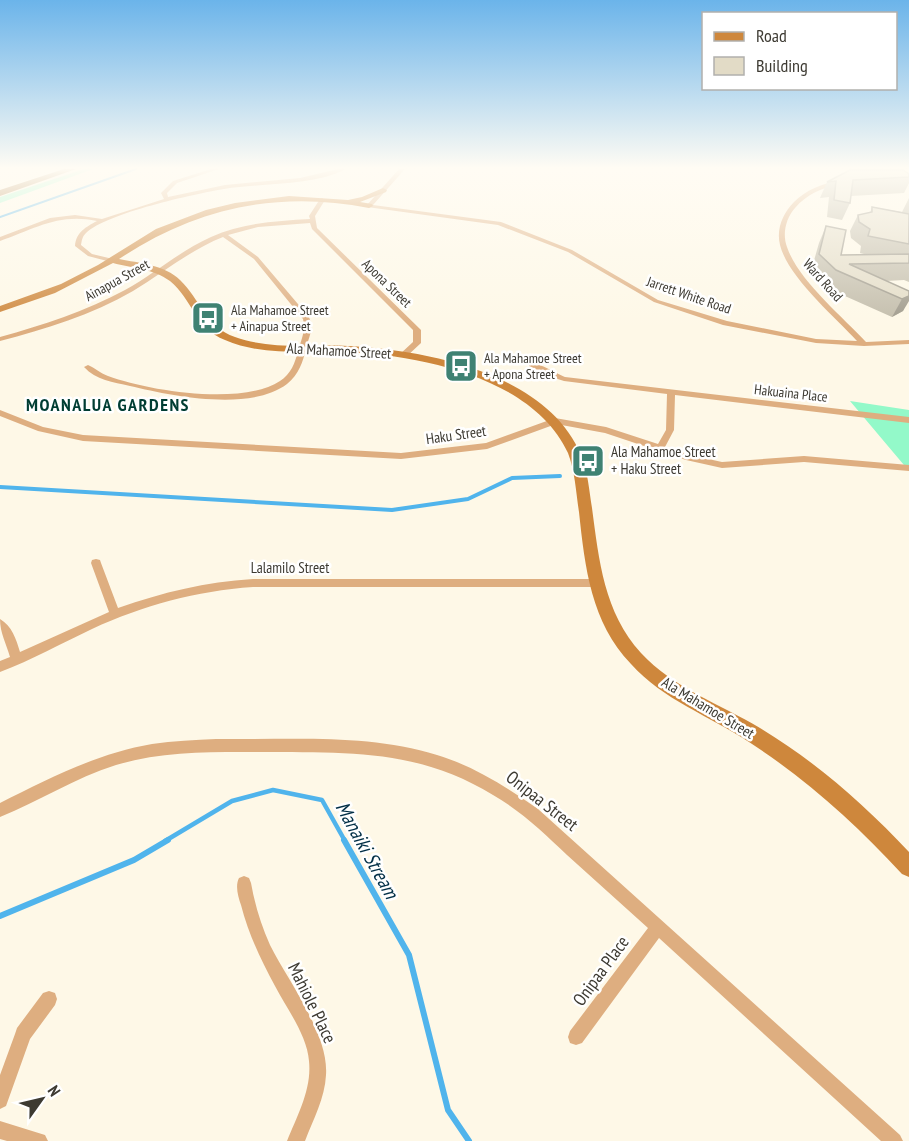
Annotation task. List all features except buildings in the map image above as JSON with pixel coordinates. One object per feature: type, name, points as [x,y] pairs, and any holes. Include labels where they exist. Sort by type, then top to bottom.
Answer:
[{"type":"street","points":[[0,239],[40,222]]},
{"type":"street","name":"Ala Mahamoe Street","points":[[101,222],[83,233],[78,246],[90,255],[158,272],[176,281],[203,321],[220,335],[252,345],[360,350],[403,356],[450,367],[495,382],[524,396],[555,421],[568,439],[578,466],[600,601],[612,627],[630,652],[652,674],[678,694],[753,735],[811,776],[870,826],[909,867]]},
{"type":"street","name":"Jarrett White Road","points":[[0,309],[57,288],[111,260],[156,232],[182,222]]},
{"type":"street","name":"Ainapua Street","points":[[0,339],[41,328],[91,310],[158,272],[200,244],[223,234],[271,223],[286,222]]},
{"type":"street","name":"Apona Street","points":[[312,222],[317,231],[417,330],[419,336],[417,343],[403,356]]},
{"type":"street","name":"Jarrett White Road","points":[[493,222],[570,251],[636,291],[683,310],[726,323],[816,341],[864,344],[909,342]]},
{"type":"street","name":"Ward Road","points":[[785,222],[781,236],[782,244],[795,268],[864,344]]},
{"type":"street","points":[[88,367],[100,375],[161,391],[199,396],[237,396],[262,391],[288,378],[299,364],[309,328],[306,319],[256,258],[223,234]]},
{"type":"street","name":"Jarrett White Road","points":[[0,304],[57,288]]},
{"type":"street","name":"Hakuaina Place","points":[[532,364],[564,379],[909,420]]},
{"type":"street","points":[[660,448],[670,430],[671,392]]},
{"type":"street","name":"Haku Street","points":[[0,413],[12,420],[56,434],[83,438],[401,456],[487,446],[555,421]]},
{"type":"street","points":[[0,427],[12,420]]},
{"type":"street","points":[[555,421],[606,430],[689,458],[722,465],[804,459],[909,468]]},
{"type":"street","points":[[96,563],[115,614]]},
{"type":"street","name":"Lalamilo Street","points":[[0,667],[115,614],[168,594],[203,587],[237,583],[596,584]]},
{"type":"street","points":[[0,624],[8,634],[17,659]]},
{"type":"street","name":"Onipaa Street","points":[[0,810],[93,766],[156,749],[197,745],[346,746],[406,752],[453,766],[474,775],[533,814],[894,1141]]},
{"type":"street","name":"Mahiole Place","points":[[244,883],[248,908],[256,934],[309,1034],[317,1054],[318,1079],[315,1092],[296,1141]]},
{"type":"street","name":"Onipaa Place","points":[[576,1037],[658,927]]},
{"type":"street","points":[[0,1100],[23,1034],[49,999]]},
{"type":"street","points":[[0,1130],[39,1141]]},
{"type":"green space","points":[[850,401],[909,410],[909,471]]},
{"type":"waterway","points":[[0,487],[392,510],[468,499],[512,478],[560,476]]},
{"type":"waterway","name":"Manaiki Stream","points":[[165,841],[232,801],[273,790],[322,800],[345,841]]},
{"type":"waterway","name":"Manaiki Stream","points":[[0,916],[134,860],[168,840]]},
{"type":"waterway","name":"Manaiki Stream","points":[[344,840],[409,955],[448,1110],[469,1141]]},
{"type":"place","name":"Ala Mahamoe Street + Ainapua Street","points":[[208,318]]},
{"type":"place","name":"Ala Mahamoe Street + Apona Street","points":[[461,366]]},
{"type":"place","name":"Ala Mahamoe Street + Haku Street","points":[[588,461]]},
{"type":"district","name":"MOANALUA GARDENS","points":[[108,405]]}]
